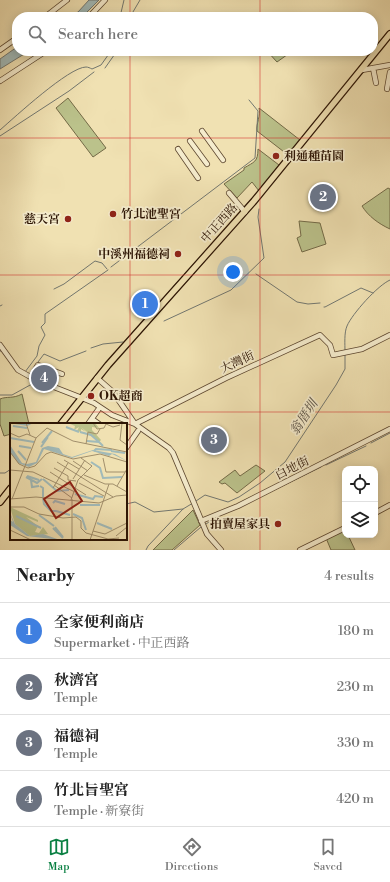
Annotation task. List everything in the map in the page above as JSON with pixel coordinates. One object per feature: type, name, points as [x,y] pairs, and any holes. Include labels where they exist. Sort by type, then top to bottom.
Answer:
[{"type":"main road","name":"中正西路","points":[[378,49],[390,34]]},
{"type":"main road","name":"中正西路","points":[[62,423],[97,378],[245,212],[373,56]]},
{"type":"main road","points":[[0,502],[10,489]]},
{"type":"street","points":[[52,12],[68,0]]},
{"type":"street","points":[[93,12],[104,0]]},
{"type":"street","points":[[0,50],[12,42]]},
{"type":"street","points":[[0,81],[38,56]]},
{"type":"street","points":[[362,70],[390,65]]},
{"type":"street","points":[[373,68],[376,83]]},
{"type":"street","points":[[387,89],[390,72]]},
{"type":"street","points":[[202,131],[223,160]]},
{"type":"street","points":[[190,141],[207,164]]},
{"type":"street","points":[[178,149],[198,178]]},
{"type":"street","points":[[229,193],[245,212]]},
{"type":"street","name":"大灣街","points":[[135,424],[226,378],[320,335],[330,345],[333,355],[362,349],[390,335]]},
{"type":"street","points":[[0,345],[18,370],[31,377],[94,403],[112,415],[135,424],[169,448],[173,453],[207,534],[221,550]]},
{"type":"street","points":[[31,377],[38,365],[62,374]]},
{"type":"street","points":[[97,378],[113,392],[135,424]]},
{"type":"street","points":[[89,423],[98,410]]},
{"type":"street","points":[[92,419],[98,423]]},
{"type":"street","name":"白地街","points":[[201,521],[238,506],[390,429]]},
{"type":"street","points":[[127,446],[138,431]]},
{"type":"street","points":[[378,511],[390,505]]},
{"type":"street","points":[[300,550],[342,529]]},
{"type":"green space","points":[[272,56],[285,56],[277,62]]},
{"type":"green space","points":[[68,98],[106,148],[93,157],[56,108]]},
{"type":"green space","points":[[259,108],[300,140],[288,155],[257,131]]},
{"type":"green space","points":[[258,149],[279,165],[259,191],[252,182],[237,198],[224,184],[255,161]]},
{"type":"green space","points":[[388,188],[390,189],[390,229],[374,219],[362,206]]},
{"type":"green space","points":[[299,221],[320,223],[326,244],[302,252],[297,238],[301,236]]},
{"type":"green space","points":[[22,394],[29,423],[10,423],[10,434],[4,436],[0,424],[0,399]]},
{"type":"green space","points":[[256,465],[265,471],[237,493],[225,483],[222,484],[219,482],[235,470],[240,476]]},
{"type":"green space","points":[[193,510],[200,525],[172,550],[153,550]]},
{"type":"green space","points":[[342,530],[342,538],[349,538],[355,550],[331,550],[326,538]]},
{"type":"water","points":[[89,0],[99,0],[87,12],[78,12]]},
{"type":"water","points":[[12,51],[12,56],[21,56],[0,69],[0,59]]},
{"type":"waterway","points":[[121,12],[124,0]]},
{"type":"waterway","points":[[133,12],[140,0]]},
{"type":"waterway","points":[[0,130],[29,104],[68,75],[78,69],[86,67],[92,69],[101,65],[107,56]]},
{"type":"waterway","points":[[105,68],[113,56]]},
{"type":"waterway","points":[[0,136],[69,91],[94,72]]},
{"type":"waterway","points":[[111,267],[255,158],[258,111],[249,100]]},
{"type":"waterway","points":[[164,321],[231,290],[264,258],[258,217],[259,209]]},
{"type":"waterway","points":[[200,257],[212,245]]},
{"type":"waterway","points":[[54,289],[64,284],[95,261],[102,263],[107,269]]},
{"type":"waterway","points":[[172,288],[196,262]]},
{"type":"waterway","points":[[25,372],[37,356],[39,346],[45,335],[41,327],[45,323],[45,314],[108,270]]},
{"type":"waterway","points":[[256,274],[297,302],[308,304],[320,303]]},
{"type":"waterway","name":"翁厝圳","points":[[345,352],[345,332],[350,321],[372,294],[390,280]]},
{"type":"waterway","points":[[324,307],[361,288],[373,293]]},
{"type":"waterway","points":[[91,348],[103,344],[123,342]]},
{"type":"waterway","points":[[38,362],[44,354],[60,361],[86,351]]},
{"type":"waterway","name":"翁厝圳","points":[[196,501],[205,495],[228,502],[239,497],[260,483],[285,462],[345,369],[345,355]]},
{"type":"waterway","points":[[0,395],[12,395],[32,384]]},
{"type":"waterway","points":[[371,443],[390,433]]},
{"type":"waterway","points":[[326,465],[366,446]]},
{"type":"waterway","points":[[262,496],[321,467]]},
{"type":"waterway","points":[[0,473],[5,473],[10,470]]},
{"type":"waterway","points":[[127,504],[135,502],[154,512],[183,509]]},
{"type":"waterway","points":[[146,550],[183,509],[193,503]]},
{"type":"waterway","points":[[206,524],[215,518]]},
{"type":"waterway","points":[[174,550],[201,527]]},
{"type":"place","name":"利通種苗園","points":[[276,156]]},
{"type":"place","name":"秋濟宮","points":[[323,197]]},
{"type":"place","name":"竹北池聖宮","points":[[113,214]]},
{"type":"place","name":"慈天宮","points":[[68,219]]},
{"type":"place","name":"中溪州福德祠","points":[[178,254]]},
{"type":"place","name":"全家便利商店","points":[[145,304]]},
{"type":"place","name":"竹北旨聖宮","points":[[44,378]]},
{"type":"place","name":"OK超商","points":[[91,396]]},
{"type":"place","name":"福德祠","points":[[214,440]]},
{"type":"place","name":"拍賣屋家具","points":[[278,524]]}]
